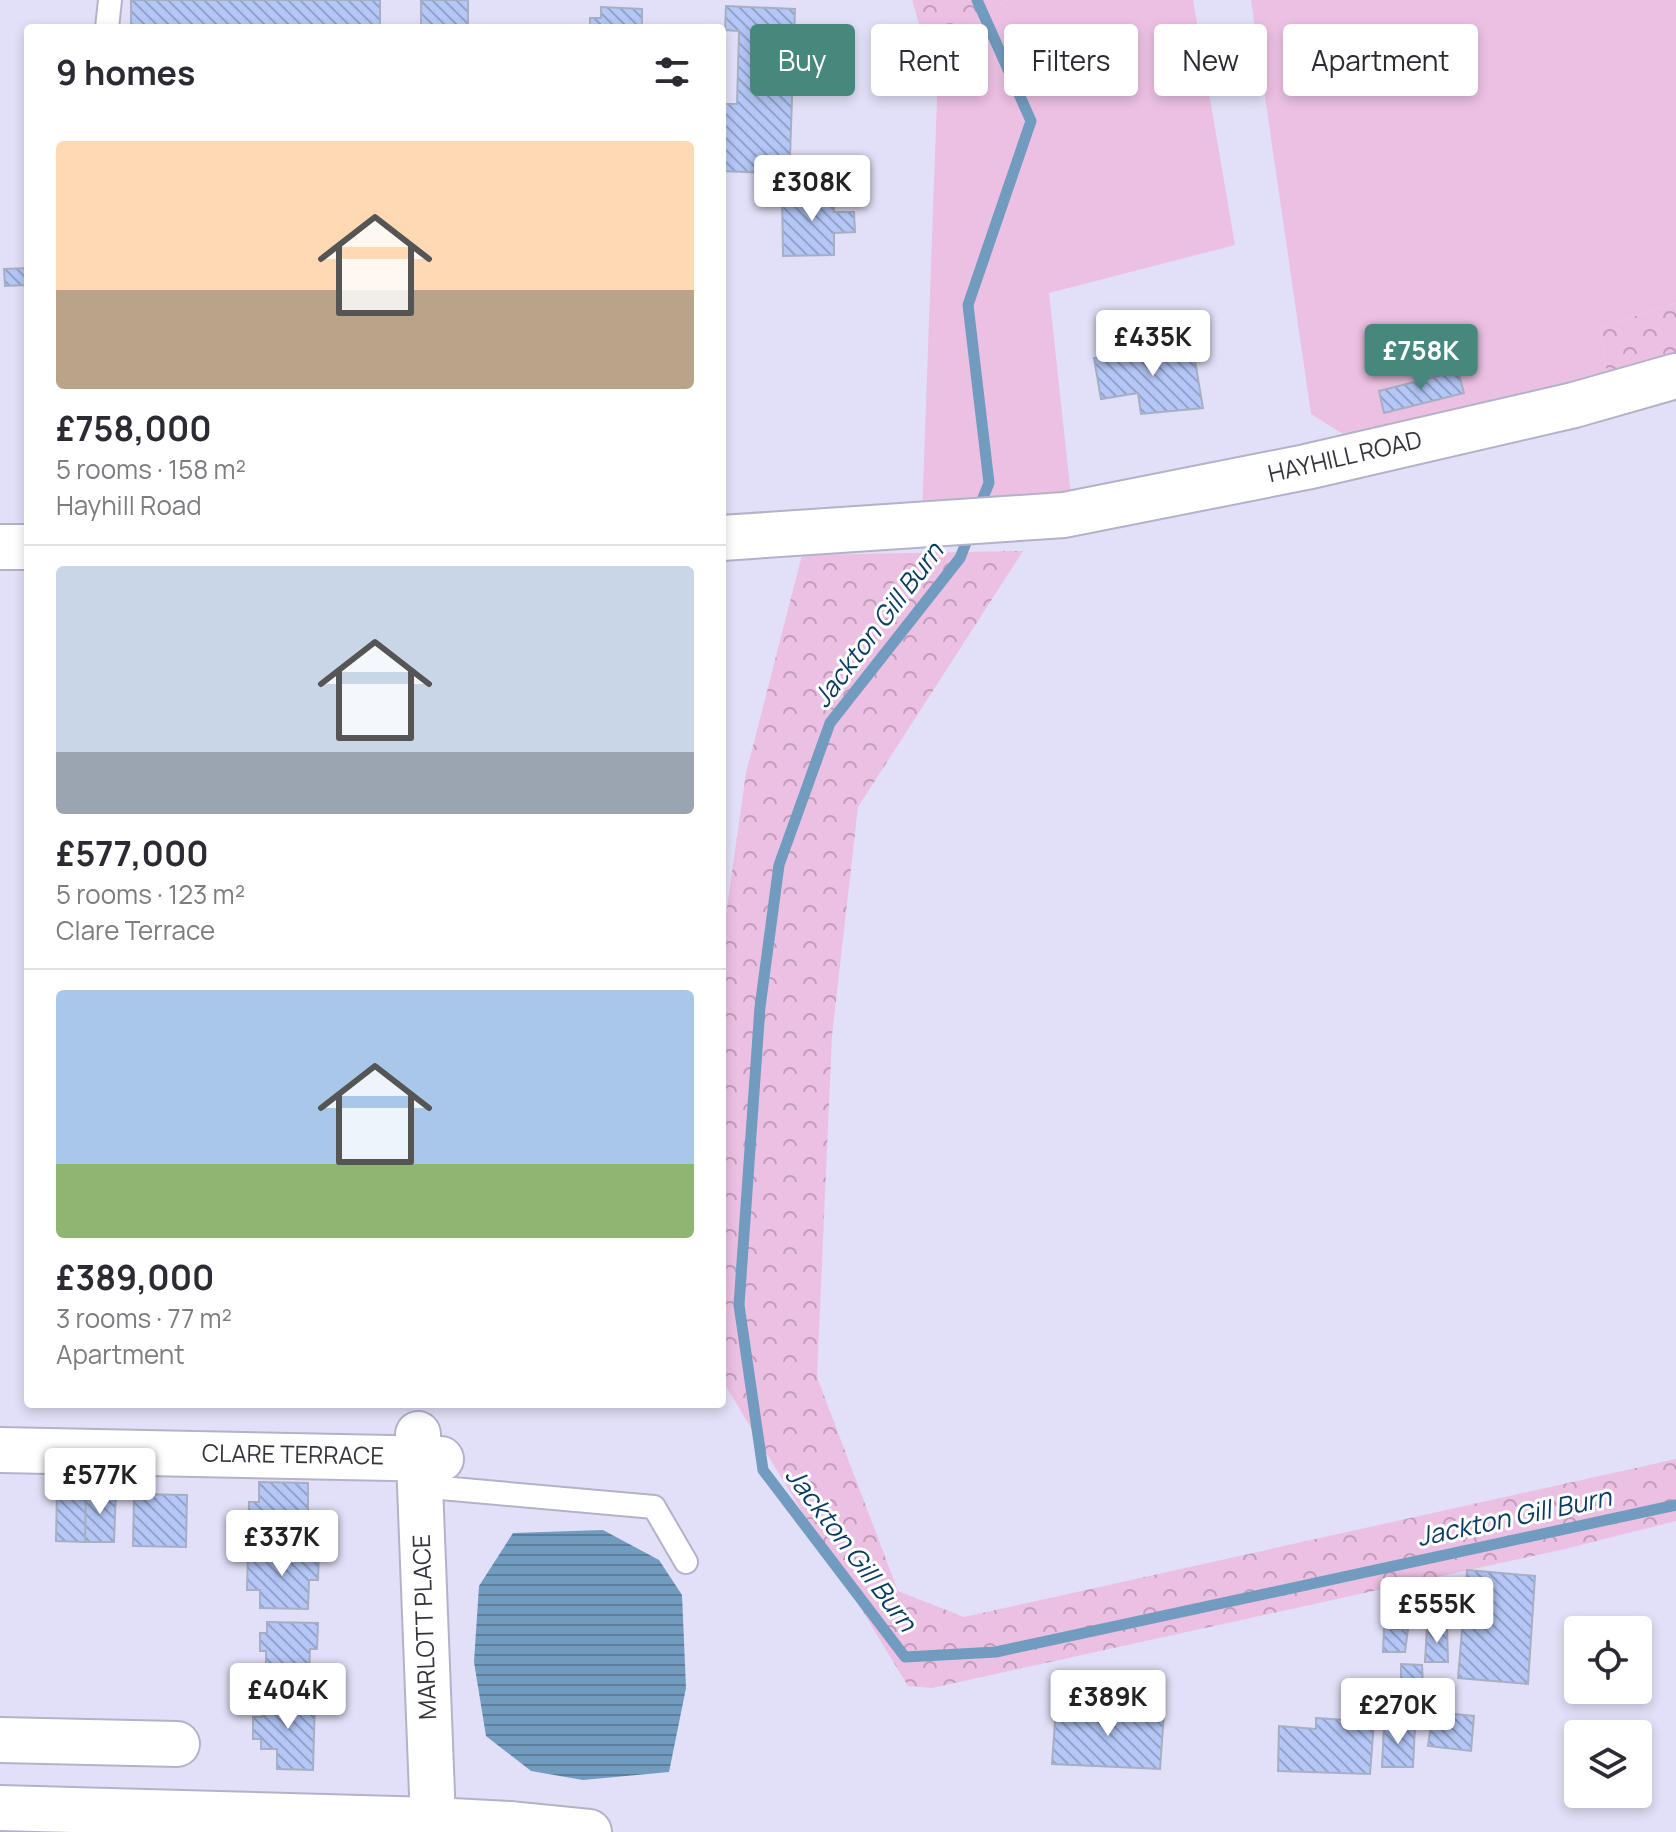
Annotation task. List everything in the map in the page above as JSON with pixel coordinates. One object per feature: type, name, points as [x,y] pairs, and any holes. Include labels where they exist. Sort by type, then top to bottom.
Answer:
[{"type":"street","name":"HAYHILL ROAD","points":[[726,538],[1064,515],[1306,467],[1574,405],[1676,376]]},
{"type":"street","points":[[0,547],[24,547]]},
{"type":"street","name":"CLARE TERRACE","points":[[0,1450],[424,1459]]},
{"type":"street","name":"MARLOTT PLACE","points":[[424,1459],[433,1820]]},
{"type":"street","points":[[0,1740],[177,1744]]},
{"type":"street","points":[[0,1808],[433,1820],[589,1832]]},
{"type":"lane","points":[[107,24],[110,0]]},
{"type":"lane","points":[[424,1459],[654,1507],[686,1562]]},
{"type":"green space","points":[[912,0],[1008,0],[970,24],[919,24]]},
{"type":"green space","points":[[1008,0],[1193,0],[1197,24],[1154,24],[1154,96],[1209,96],[1235,245],[1049,293],[1071,495],[922,515],[937,96],[988,96],[988,24],[970,24]]},
{"type":"green space","points":[[1251,0],[1676,0],[1676,303],[1600,327],[1608,382],[1348,437],[1311,414],[1265,96],[1267,24],[1254,24]]},
{"type":"green space","points":[[1676,303],[1676,363],[1608,382],[1600,327]]},
{"type":"green space","points":[[1023,551],[858,807],[832,1036],[817,1377],[898,1591],[964,1617],[1676,1459],[1676,1521],[1565,1549],[932,1688],[908,1686],[726,1387],[726,915],[746,773],[802,555]]},
{"type":"water","points":[[603,1530],[659,1560],[682,1595],[686,1688],[669,1772],[583,1780],[531,1771],[486,1736],[474,1662],[479,1586],[513,1533]]},
{"type":"building","points":[[131,0],[380,0],[380,24],[131,24]]},
{"type":"building","points":[[421,0],[468,0],[468,24],[421,24]]},
{"type":"building","points":[[726,6],[795,9],[794,24],[750,24],[750,96],[792,96],[790,157],[772,156],[772,173],[726,171],[726,104],[737,104],[739,31],[726,30]]},
{"type":"building","points":[[601,7],[642,9],[642,24],[590,24],[590,18],[601,18]]},
{"type":"building","points":[[834,190],[834,212],[854,212],[855,232],[834,233],[834,255],[783,256],[782,191]]},
{"type":"building","points":[[24,268],[24,285],[5,286],[4,269]]},
{"type":"building","points":[[1192,343],[1203,408],[1141,414],[1138,393],[1101,399],[1094,358]]},
{"type":"building","points":[[1458,371],[1464,393],[1384,413],[1379,391]]},
{"type":"building","points":[[259,1482],[308,1483],[308,1513],[318,1514],[317,1542],[248,1540],[249,1502],[259,1502]]},
{"type":"building","points":[[57,1489],[86,1490],[85,1542],[56,1541]]},
{"type":"building","points":[[86,1490],[116,1490],[114,1542],[85,1542]]},
{"type":"building","points":[[134,1494],[187,1495],[186,1547],[133,1546]]},
{"type":"building","points":[[248,1551],[319,1552],[318,1580],[309,1580],[308,1609],[260,1608],[260,1590],[247,1590]]},
{"type":"building","points":[[1467,1570],[1535,1576],[1528,1684],[1458,1678]]},
{"type":"building","points":[[267,1622],[318,1623],[317,1649],[310,1649],[309,1676],[266,1675],[266,1651],[260,1651],[260,1633],[267,1633]]},
{"type":"building","points":[[1427,1627],[1447,1627],[1448,1662],[1425,1662]]},
{"type":"building","points":[[1384,1629],[1408,1629],[1405,1652],[1383,1652]]},
{"type":"building","points":[[1401,1664],[1422,1665],[1424,1706],[1401,1707]]},
{"type":"building","points":[[263,1696],[315,1698],[313,1770],[277,1769],[277,1749],[261,1749],[261,1739],[253,1739],[253,1717],[262,1717]]},
{"type":"building","points":[[1056,1708],[1164,1713],[1160,1769],[1052,1764]]},
{"type":"building","points":[[1433,1712],[1474,1716],[1471,1751],[1428,1746]]},
{"type":"building","points":[[1316,1718],[1374,1722],[1370,1774],[1278,1771],[1279,1726],[1316,1729]]},
{"type":"building","points":[[1384,1725],[1415,1726],[1413,1767],[1382,1767]]},
{"type":"waterway","name":"Jackton Gill Burn","points":[[977,0],[1031,121],[968,305],[989,483],[978,510]]},
{"type":"waterway","name":"Jackton Gill Burn","points":[[971,530],[960,558],[830,723],[779,865],[760,1007],[739,1305],[763,1470],[905,1657],[996,1652],[1676,1505]]}]
